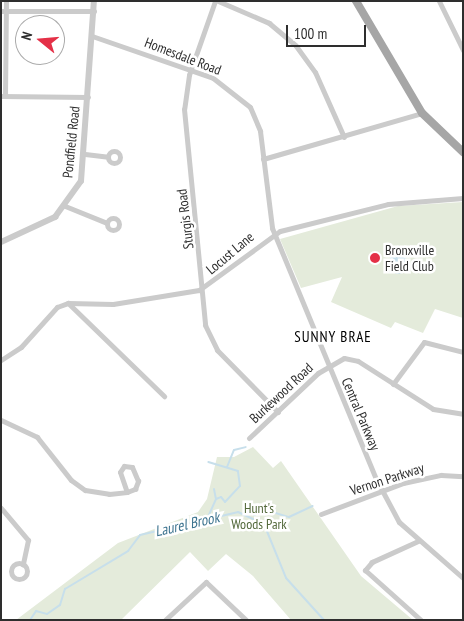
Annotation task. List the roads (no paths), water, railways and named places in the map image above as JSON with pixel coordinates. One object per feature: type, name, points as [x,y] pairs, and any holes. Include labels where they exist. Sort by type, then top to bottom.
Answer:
[{"type":"main road","points":[[356,1],[422,113],[463,152]]},
{"type":"street","points":[[6,1],[4,11],[3,96],[88,97]]},
{"type":"street","name":"Pondfield Road","points":[[1,242],[40,226],[65,206],[81,181],[85,154],[94,1]]},
{"type":"street","points":[[216,1],[269,24],[296,46],[315,72],[344,137]]},
{"type":"street","name":"Sturgis Road","points":[[216,1],[191,69],[184,109],[204,288],[206,325],[212,341],[278,412]]},
{"type":"street","points":[[439,1],[463,50]]},
{"type":"street","points":[[4,11],[94,11]]},
{"type":"street","name":"Homesdale Road","points":[[92,36],[191,69],[226,84],[250,107],[260,131],[274,233]]},
{"type":"street","points":[[263,159],[422,113]]},
{"type":"street","points":[[85,154],[108,157]]},
{"type":"street","name":"Locust Lane","points":[[68,303],[113,304],[204,288],[274,233],[388,204],[463,198]]},
{"type":"street","points":[[65,206],[107,223]]},
{"type":"street","name":"Central Parkway","points":[[274,233],[328,366],[382,491],[398,522],[463,578]]},
{"type":"street","points":[[1,360],[21,346],[57,307],[68,303],[164,396]]},
{"type":"street","points":[[393,384],[424,342],[463,352]]},
{"type":"street","name":"Burkewood Road","points":[[248,438],[328,366],[344,358],[354,360],[432,409],[463,414]]},
{"type":"street","points":[[1,420],[37,437],[77,486],[91,492],[127,492],[138,483],[134,469],[128,465],[120,472],[127,492]]},
{"type":"street","name":"Vernon Parkway","points":[[321,514],[423,478],[463,476]]},
{"type":"street","points":[[1,508],[28,540],[23,564]]},
{"type":"street","points":[[418,541],[372,562],[365,570],[421,620]]},
{"type":"street","points":[[165,620],[206,582],[246,620]]},
{"type":"water","points":[[398,254],[405,257],[408,264],[405,271],[398,274],[391,271],[388,264],[391,257]]},
{"type":"waterway","points":[[227,467],[234,450],[246,447]]},
{"type":"waterway","points":[[208,462],[238,471],[240,486],[225,502],[221,497],[216,499],[208,517]]},
{"type":"waterway","points":[[214,489],[216,499]]},
{"type":"waterway","points":[[254,515],[269,511],[289,517],[313,506]]},
{"type":"waterway","name":"Laurel Brook","points":[[30,620],[36,611],[47,614],[60,605],[65,589],[128,551],[140,535],[238,512],[264,524],[286,578],[324,620]]},
{"type":"place","name":"Bronxville Field Club","points":[[375,258]]},
{"type":"district","name":"SUNNY BRAE","points":[[333,337]]},
{"type":"park label","name":"Hunt's Woods Park","points":[[259,516]]}]
